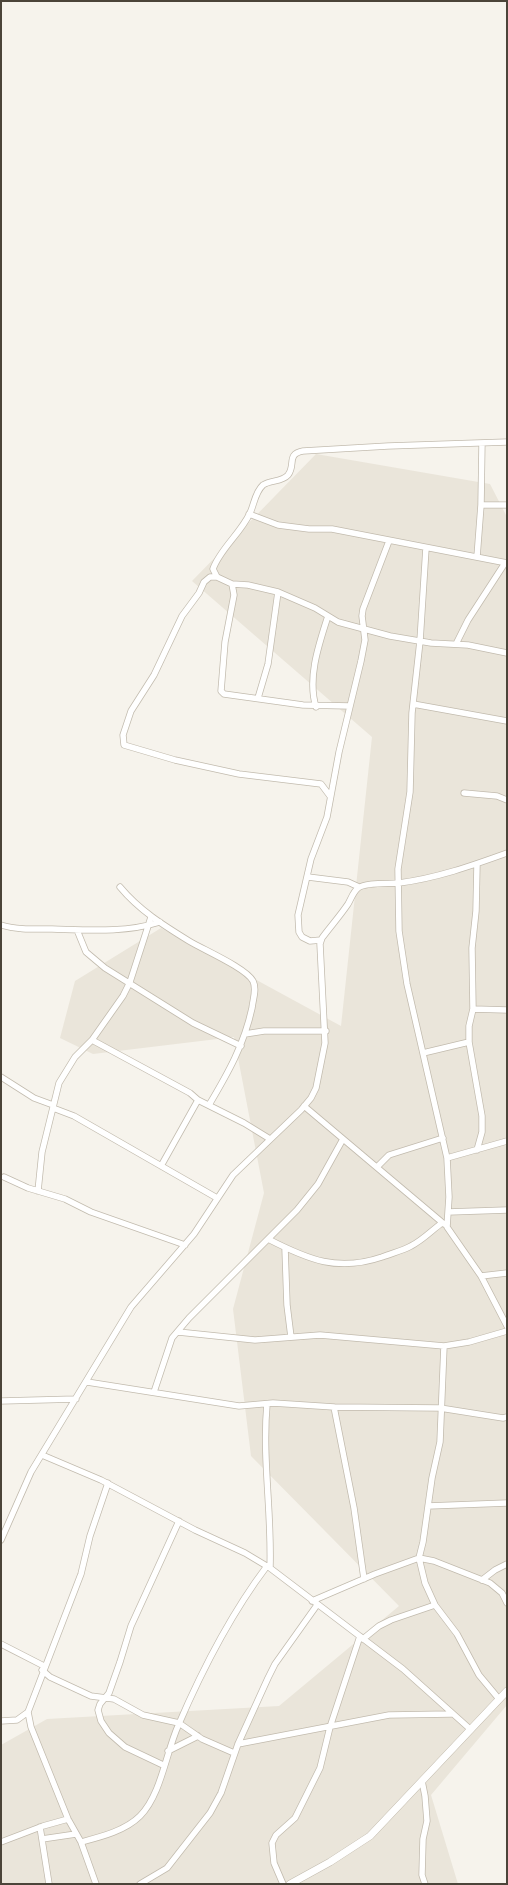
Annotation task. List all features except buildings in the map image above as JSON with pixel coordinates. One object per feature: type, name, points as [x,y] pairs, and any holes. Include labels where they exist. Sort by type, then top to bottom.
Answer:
[{"type":"street","points":[[217,577],[213,571],[215,565],[249,514],[259,490],[263,485],[284,478],[289,474],[293,455],[296,452],[388,446],[507,442]]},
{"type":"street","points":[[477,557],[481,505],[482,443]]},
{"type":"street","points":[[481,505],[507,505]]},
{"type":"street","points":[[249,514],[278,525],[309,529],[332,529],[506,563],[468,620],[456,644]]},
{"type":"street","points":[[320,940],[306,940],[299,932],[298,915],[311,860],[327,817],[365,640],[363,609],[389,541]]},
{"type":"street","points":[[268,1239],[285,1248],[328,1263],[350,1265],[374,1260],[411,1246],[445,1225],[448,1212],[450,1197],[447,1158],[407,984],[399,931],[398,883],[401,845],[410,792],[413,704],[420,641],[426,548]]},
{"type":"street","points":[[330,796],[321,784],[244,775],[194,765],[124,744],[122,735],[131,711],[154,675],[178,623],[204,582],[210,577],[217,577],[232,584],[248,585],[278,592],[296,599],[338,622],[390,636],[420,641],[477,646],[507,653]]},
{"type":"street","points":[[232,584],[234,595],[225,642],[220,687],[224,694],[316,706],[350,706]]},
{"type":"street","points":[[258,698],[268,664],[278,592]]},
{"type":"street","points":[[316,706],[312,689],[318,649],[328,616]]},
{"type":"street","points":[[413,704],[507,721]]},
{"type":"street","points":[[464,793],[497,796],[507,800]]},
{"type":"street","points":[[308,877],[348,882],[359,887],[398,883],[440,875],[477,865],[507,853]]},
{"type":"street","points":[[477,865],[476,911],[472,948],[473,1009],[470,1042],[482,1116],[482,1132],[477,1150]]},
{"type":"street","points":[[120,887],[130,899],[151,917],[208,952],[248,973],[253,982],[254,992],[246,1034],[234,1062],[209,1105]]},
{"type":"street","points":[[1,1540],[31,1472],[131,1307],[185,1245],[233,1175],[304,1106],[316,1088],[323,1057],[326,1031],[319,960],[320,940],[359,887]]},
{"type":"street","points":[[38,1191],[42,1152],[59,1083],[75,1057],[92,1040],[123,996],[130,982],[151,917]]},
{"type":"street","points":[[1,926],[120,930],[148,926],[160,922]]},
{"type":"street","points":[[77,930],[81,943],[92,958],[116,975],[193,1023],[241,1046]]},
{"type":"street","points":[[473,1009],[507,1010]]},
{"type":"street","points":[[246,1034],[270,1031],[326,1031]]},
{"type":"street","points":[[92,1040],[270,1139]]},
{"type":"street","points":[[423,1054],[470,1042]]},
{"type":"street","points":[[1,1077],[34,1098],[74,1116],[217,1198]]},
{"type":"street","points":[[161,1166],[198,1100]]},
{"type":"street","points":[[304,1106],[445,1225],[481,1276],[507,1326]]},
{"type":"street","points":[[377,1167],[389,1155],[443,1138]]},
{"type":"street","points":[[154,1392],[172,1338],[196,1311],[293,1214],[318,1184],[342,1140]]},
{"type":"street","points":[[447,1158],[507,1141]]},
{"type":"street","points":[[4,1177],[38,1191],[65,1199],[91,1212],[185,1245]]},
{"type":"street","points":[[448,1212],[507,1210]]},
{"type":"street","points":[[285,1248],[287,1305],[291,1337]]},
{"type":"street","points":[[481,1276],[507,1273]]},
{"type":"street","points":[[178,1332],[255,1340],[320,1335],[444,1346],[468,1342],[507,1331]]},
{"type":"street","points":[[444,1346],[440,1442],[419,1558],[434,1605],[457,1634],[479,1675],[499,1699]]},
{"type":"street","points":[[87,1382],[239,1406],[267,1404],[440,1408],[505,1420]]},
{"type":"street","points":[[1,1401],[76,1399]]},
{"type":"street","points":[[81,1842],[121,1829],[139,1817],[152,1801],[179,1723],[210,1656],[248,1590],[268,1567],[271,1526],[265,1430],[267,1404]]},
{"type":"street","points":[[334,1406],[354,1508],[364,1579]]},
{"type":"street","points":[[42,1455],[108,1483],[178,1521],[245,1553],[268,1567],[403,1669],[470,1729]]},
{"type":"street","points":[[96,1884],[81,1842],[68,1819],[30,1727],[28,1712],[80,1574],[90,1536],[108,1483]]},
{"type":"street","points":[[428,1506],[507,1504]]},
{"type":"street","points":[[163,1765],[124,1747],[101,1722],[98,1706],[109,1693],[131,1626],[178,1521]]},
{"type":"street","points":[[140,1884],[167,1868],[210,1813],[227,1778],[238,1744],[275,1664],[315,1603],[364,1579],[419,1558],[434,1561],[496,1587],[502,1593],[507,1603]]},
{"type":"street","points":[[482,1580],[507,1564]]},
{"type":"street","points":[[283,1884],[274,1863],[272,1843],[276,1835],[295,1818],[317,1776],[324,1759],[330,1727],[362,1638],[384,1623],[434,1605]]},
{"type":"street","points":[[1,1644],[43,1668],[50,1678],[91,1696],[118,1701],[143,1715],[179,1723],[198,1736],[234,1754]]},
{"type":"street","points":[[290,1884],[330,1862],[370,1836],[507,1690]]},
{"type":"street","points":[[1,1720],[17,1720],[28,1712]]},
{"type":"street","points":[[238,1744],[389,1715],[452,1714]]},
{"type":"street","points":[[168,1751],[198,1736]]},
{"type":"street","points":[[422,1780],[428,1821],[423,1839],[422,1875],[425,1884]]},
{"type":"street","points":[[1,1842],[40,1827],[68,1819]]},
{"type":"street","points":[[40,1827],[49,1884]]},
{"type":"street","points":[[42,1839],[76,1834]]},
{"type":"shaded area","points":[[316,454],[490,484],[507,517],[507,1705],[431,1795],[458,1884],[1,1884],[1,1745],[47,1719],[279,1706],[399,1606],[251,1456],[233,1309],[264,1193],[234,1037],[93,1054],[60,1038],[75,981],[161,928],[341,1026],[372,737],[192,581]]}]
